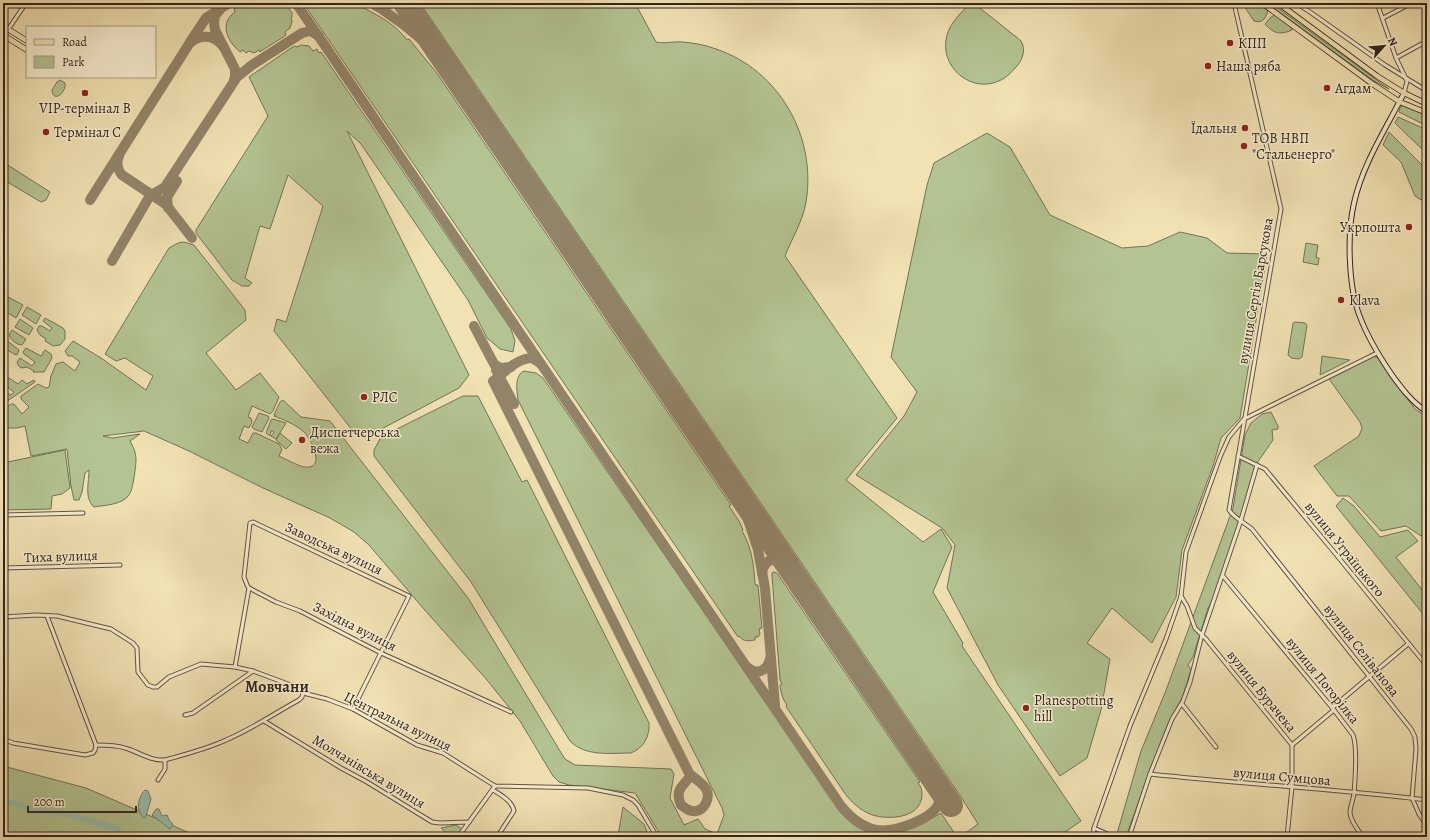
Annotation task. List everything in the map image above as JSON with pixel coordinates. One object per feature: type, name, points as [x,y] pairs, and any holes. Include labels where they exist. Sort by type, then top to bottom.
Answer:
[{"type":"main road","points":[[1262,3],[1374,85],[1400,102],[1427,113]]},
{"type":"main road","points":[[1278,3],[1377,76],[1404,93],[1427,104]]},
{"type":"main road","points":[[3,26],[26,40]]},
{"type":"main road","points":[[3,36],[26,49]]},
{"type":"street","points":[[3,36],[26,3]]},
{"type":"street","name":"вулиця Сергія Барсукова","points":[[1229,510],[1281,209],[1234,3]]},
{"type":"street","points":[[1289,3],[1298,5],[1310,12],[1427,91]]},
{"type":"street","points":[[1377,3],[1396,58],[1406,78],[1407,85],[1400,102],[1365,168],[1354,202],[1350,222],[1351,273],[1356,305],[1361,320],[1377,353],[1401,388],[1416,404],[1427,412]]},
{"type":"street","points":[[1383,18],[1412,3]]},
{"type":"street","points":[[1396,58],[1427,41]]},
{"type":"street","points":[[1092,837],[1130,726],[1166,639],[1181,596],[1186,552],[1220,457],[1229,437],[1244,419],[1377,353]]},
{"type":"street","name":"вулиця Уграїцького","points":[[1238,456],[1265,469],[1311,523],[1427,666]]},
{"type":"street","points":[[1129,837],[1150,774],[1172,719],[1182,704],[1190,682],[1202,635],[1223,576],[1257,465]]},
{"type":"street","name":"вулиця Селіванова","points":[[1229,510],[1252,529],[1411,729],[1415,737],[1416,749],[1412,798],[1419,814],[1427,826]]},
{"type":"street","points":[[3,515],[83,513]]},
{"type":"street","name":"Заводська вулиця","points":[[249,588],[244,577],[250,523],[253,522],[409,596],[381,652]]},
{"type":"street","name":"Тиха вулиця","points":[[3,568],[120,565]]},
{"type":"street","name":"вулиця Погорілка","points":[[1223,576],[1346,725],[1355,740],[1354,793],[1350,813],[1355,826],[1363,837]]},
{"type":"street","points":[[235,667],[249,588]]},
{"type":"street","name":"Західна вулиця","points":[[249,588],[276,602],[300,611],[381,652],[511,712]]},
{"type":"street","name":"вулиця Бурачека","points":[[1181,596],[1187,606],[1195,628],[1292,745],[1292,787],[1287,837]]},
{"type":"street","points":[[3,617],[48,616],[96,745],[93,753],[85,755],[25,745],[3,739]]},
{"type":"street","name":"Центральна вулиця","points":[[48,616],[57,616],[102,626],[111,629],[128,639],[137,648],[138,672],[148,684],[153,687],[157,687],[169,677],[201,664],[235,667],[252,671],[296,687],[303,693],[327,699],[353,709],[417,745],[443,753],[495,786]]},
{"type":"street","points":[[1292,745],[1369,675],[1408,644]]},
{"type":"street","points":[[353,709],[381,652]]},
{"type":"street","points":[[185,715],[193,713],[252,671]]},
{"type":"street","points":[[96,745],[115,745],[126,748],[143,756],[165,760],[219,743],[264,721],[272,714],[299,700],[303,693]]},
{"type":"street","points":[[1182,704],[1216,747]]},
{"type":"street","name":"Молчанівська вулиця","points":[[264,721],[432,822],[469,822]]},
{"type":"street","points":[[158,780],[165,769],[165,760]]},
{"type":"street","name":"вулиця Сумцова","points":[[1150,774],[1219,782],[1292,787],[1427,800]]},
{"type":"street","points":[[458,837],[495,786],[563,787],[598,790],[623,795],[633,800],[638,805],[657,837]]},
{"type":"street","points":[[493,790],[509,802],[514,811],[497,837]]},
{"type":"street","points":[[1094,828],[1112,836],[1124,837]]},
{"type":"green space","points":[[243,3],[285,3],[292,13],[292,21],[290,28],[285,32],[285,36],[260,52],[259,50],[254,53],[249,51],[246,53],[243,50],[240,52],[231,43],[226,27],[230,16],[235,12],[234,9]]},
{"type":"green space","points":[[306,3],[359,3],[363,5],[362,7],[397,29],[407,40],[409,39],[436,72],[731,505],[729,506],[739,521],[748,544],[753,564],[755,585],[758,585],[762,628],[759,629],[760,634],[758,637],[755,637],[755,640],[746,641],[739,636],[738,637],[306,7]]},
{"type":"green space","points":[[420,3],[635,3],[656,42],[687,42],[716,49],[738,59],[758,73],[775,90],[789,109],[799,131],[805,154],[808,178],[805,209],[785,256],[897,418],[846,480],[923,542],[941,529],[952,547],[933,592],[963,643],[962,646],[1081,821],[1058,837],[960,837],[978,824],[961,797]]},
{"type":"green space","points":[[970,3],[977,6],[1023,44],[1024,51],[1017,66],[1008,76],[990,84],[979,84],[969,81],[952,67],[948,58],[946,47],[947,35],[951,26]]},
{"type":"green space","points":[[1242,3],[1259,3],[1268,9],[1266,17],[1260,22],[1254,21]]},
{"type":"green space","points":[[1267,3],[1271,3],[1389,89],[1374,81]]},
{"type":"green space","points":[[1275,15],[1290,26],[1292,30],[1284,33],[1277,33],[1268,27],[1265,24]]},
{"type":"green space","points":[[301,45],[309,46],[313,51],[317,49],[319,53],[321,52],[511,329],[515,341],[513,352],[500,349],[487,338],[468,300],[361,144],[347,131],[469,375],[459,388],[372,434],[353,431],[274,331],[277,319],[286,322],[323,206],[288,175],[270,229],[260,226],[245,278],[252,283],[249,286],[242,286],[232,280],[196,233],[196,230],[268,116],[249,77],[291,48]]},
{"type":"green space","points":[[60,80],[65,83],[64,90],[60,95],[55,96],[52,90]]},
{"type":"green space","points":[[1403,105],[1427,115],[1427,126],[1399,112]]},
{"type":"green space","points":[[1398,117],[1427,130],[1427,154],[1395,123]]},
{"type":"green space","points":[[1389,132],[1427,170],[1427,196],[1421,200],[1415,196],[1401,162],[1383,145]]},
{"type":"green space","points":[[987,133],[1010,147],[1050,215],[1122,248],[1148,246],[1180,232],[1207,238],[1227,253],[1267,254],[1240,418],[1221,438],[1213,466],[1182,550],[1176,597],[1152,643],[1112,608],[1087,643],[1110,659],[1101,710],[1087,758],[1060,776],[998,685],[947,588],[955,545],[942,528],[856,475],[904,416],[917,392],[891,357],[927,185],[934,163]]},
{"type":"green space","points":[[3,162],[50,192],[46,200],[41,202],[4,180]]},
{"type":"green space","points":[[184,242],[194,245],[245,310],[246,320],[206,353],[236,390],[260,373],[279,397],[273,411],[270,414],[252,406],[248,417],[251,418],[252,422],[249,428],[244,426],[239,439],[248,443],[253,433],[256,433],[279,444],[282,449],[279,456],[304,467],[311,467],[315,464],[316,459],[313,447],[307,436],[297,427],[274,415],[280,402],[283,400],[301,417],[330,421],[468,598],[565,759],[575,765],[671,769],[674,774],[670,798],[684,825],[698,819],[705,829],[717,834],[724,815],[722,808],[518,400],[517,380],[524,371],[536,373],[543,378],[835,803],[860,824],[873,829],[885,831],[898,831],[912,827],[941,813],[957,837],[662,837],[635,793],[569,785],[559,782],[553,776],[520,721],[487,680],[369,545],[354,532],[330,518],[263,488],[189,451],[144,431],[103,436],[112,438],[140,434],[130,441],[135,452],[136,462],[132,488],[126,498],[118,503],[94,507],[88,495],[89,470],[85,473],[79,500],[74,500],[67,449],[31,456],[25,426],[17,428],[3,428],[3,410],[11,404],[14,404],[22,414],[29,407],[21,399],[21,396],[38,384],[46,388],[49,387],[51,376],[56,364],[63,362],[75,371],[80,362],[72,356],[68,356],[65,351],[73,341],[101,358],[146,390],[153,376],[125,358],[116,361],[105,354],[169,248],[178,243]]},
{"type":"green space","points":[[1306,243],[1318,245],[1316,257],[1319,258],[1318,265],[1303,262]]},
{"type":"green space","points":[[8,297],[23,305],[16,318],[3,310],[3,305]]},
{"type":"green space","points":[[27,307],[41,315],[36,324],[22,315]]},
{"type":"green space","points":[[45,318],[63,328],[65,331],[65,339],[60,345],[53,346],[45,341],[46,339],[40,335],[37,330],[39,326],[42,326],[50,331],[52,328],[43,321]]},
{"type":"green space","points":[[20,319],[33,328],[29,335],[15,327]]},
{"type":"green space","points":[[1293,323],[1305,323],[1307,325],[1302,357],[1299,359],[1291,358],[1288,355]]},
{"type":"green space","points":[[12,330],[26,339],[22,345],[16,343],[10,337],[9,335]]},
{"type":"green space","points":[[6,340],[19,350],[17,355],[3,347]]},
{"type":"green space","points":[[26,348],[41,356],[45,350],[51,354],[52,358],[44,372],[33,372],[34,371],[27,367],[21,368],[18,365],[17,362],[20,358],[32,366],[35,362],[24,354],[23,352]]},
{"type":"green space","points":[[1322,356],[1350,360],[1320,375]]},
{"type":"green space","points":[[1374,356],[1378,358],[1415,409],[1427,417],[1427,532],[1421,536],[1406,526],[1381,531],[1349,496],[1337,496],[1314,466],[1359,436],[1362,428],[1360,422],[1329,379]]},
{"type":"green space","points":[[9,378],[18,384],[22,380],[27,384],[34,380],[35,382],[3,404],[3,390],[11,395],[14,392],[3,384],[6,379]]},
{"type":"green space","points":[[463,396],[478,396],[522,482],[527,480],[649,723],[647,737],[643,745],[636,751],[631,753],[591,752],[583,750],[570,741],[471,582],[374,456],[374,450],[381,437]]},
{"type":"green space","points":[[1271,412],[1278,429],[1272,430],[1273,440],[1257,463],[1248,497],[1212,602],[1208,608],[1193,657],[1188,665],[1191,670],[1182,698],[1170,721],[1151,767],[1126,837],[1116,837],[1141,751],[1165,693],[1233,508],[1245,435],[1251,423],[1262,414]]},
{"type":"green space","points":[[259,413],[268,416],[269,418],[262,432],[252,427]]},
{"type":"green space","points":[[273,419],[286,423],[276,439],[271,436],[274,433],[273,431],[271,431],[270,436],[266,433],[271,420]]},
{"type":"green space","points":[[280,433],[292,443],[286,449],[276,440]]},
{"type":"green space","points":[[65,450],[70,488],[62,494],[52,496],[51,509],[3,510],[3,463]]},
{"type":"green space","points":[[1343,498],[1354,506],[1380,537],[1408,530],[1418,541],[1396,557],[1427,596],[1427,619],[1336,506]]},
{"type":"green space","points":[[773,572],[777,573],[920,782],[918,783],[922,791],[921,801],[912,812],[899,817],[876,816],[863,811],[852,802],[787,708],[780,685],[782,684],[780,680],[772,576]]},
{"type":"green space","points":[[3,766],[86,788],[199,837],[3,837]]},
{"type":"green space","points":[[623,807],[644,824],[649,837],[630,837],[627,833],[618,836]]},
{"type":"green space","points":[[456,825],[462,829],[455,837],[450,837],[441,828]]},
{"type":"shaded area","points":[[145,790],[148,791],[151,799],[144,818],[139,812],[138,804]]},
{"type":"shaded area","points":[[156,809],[159,809],[162,816],[167,815],[173,824],[170,829],[152,815]]},
{"type":"waterway","points":[[3,800],[36,810],[63,813],[118,829],[123,837]]},
{"type":"taxiway","points":[[190,42],[206,18],[229,3]]},
{"type":"taxiway","points":[[296,3],[841,806],[857,821],[871,829],[883,830],[902,827],[920,820],[929,815],[935,809],[939,803],[940,797],[935,782]]},
{"type":"taxiway","points":[[373,3],[422,40],[461,86]]},
{"type":"taxiway","points":[[376,6],[383,8],[392,3]]},
{"type":"taxiway","points":[[221,8],[215,16],[215,30],[235,69],[234,80]]},
{"type":"taxiway","points":[[112,261],[148,199],[151,195],[165,187],[237,77],[252,65],[302,33],[310,31],[319,36]]},
{"type":"taxiway","points":[[90,200],[189,44],[197,38],[210,37],[215,39],[223,46]]},
{"type":"taxiway","points":[[119,156],[118,166],[122,175],[164,203]]},
{"type":"taxiway","points":[[168,208],[167,197],[177,181]]},
{"type":"taxiway","points":[[164,202],[192,238]]},
{"type":"taxiway","points":[[474,326],[494,364],[500,368],[511,367]]},
{"type":"taxiway","points":[[540,363],[532,358],[521,360],[493,381],[689,773],[690,777],[679,793],[681,805],[690,810],[696,811],[702,809],[706,804],[708,794],[704,786],[689,773]]},
{"type":"taxiway","points":[[496,370],[514,404]]},
{"type":"taxiway","points":[[726,475],[746,514],[758,550],[765,588],[775,706]]},
{"type":"taxiway","points":[[762,573],[763,568],[768,561],[779,560],[787,564]]},
{"type":"taxiway","points":[[747,667],[754,671],[761,671],[767,667],[770,659]]},
{"type":"runway","points":[[405,3],[951,805]]},
{"type":"place","name":"КПП","points":[[1230,43]]},
{"type":"place","name":"Наша ряба","points":[[1208,66]]},
{"type":"place","name":"Агдам","points":[[1327,88]]},
{"type":"place","name":"VIP-термінал B","points":[[85,93]]},
{"type":"place","name":"Їдальня","points":[[1245,128]]},
{"type":"place","name":"Термінал C","points":[[46,132]]},
{"type":"place","name":"ТОВ НВП \"Стальенерго\"","points":[[1244,146]]},
{"type":"place","name":"Укрпошта","points":[[1409,227]]},
{"type":"place","name":"Klava","points":[[1341,300]]},
{"type":"place","name":"РЛС","points":[[364,397]]},
{"type":"place","name":"Диспетчерська вежа","points":[[302,440]]},
{"type":"place","name":"Planespotting hill","points":[[1026,708]]},
{"type":"district","name":"Мовчани","points":[[277,686]]}]
